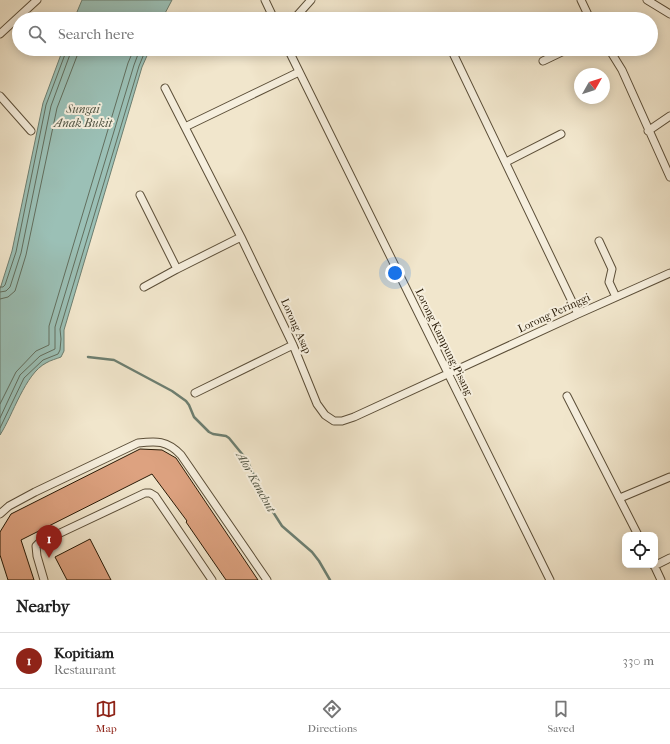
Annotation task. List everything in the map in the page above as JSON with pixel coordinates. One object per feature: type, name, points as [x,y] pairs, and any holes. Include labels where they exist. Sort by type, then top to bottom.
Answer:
[{"type":"street","points":[[24,12],[37,0]]},
{"type":"street","points":[[265,0],[271,12]]},
{"type":"street","points":[[300,12],[311,0]]},
{"type":"street","points":[[581,0],[587,12]]},
{"type":"street","points":[[647,0],[670,14]]},
{"type":"street","points":[[0,34],[12,23]]},
{"type":"street","name":"Lorong Kampung Pisang","points":[[291,56],[550,580]]},
{"type":"street","points":[[454,56],[578,314]]},
{"type":"street","points":[[543,61],[553,56]]},
{"type":"street","points":[[613,56],[622,70],[648,131],[670,177]]},
{"type":"street","points":[[185,127],[299,72]]},
{"type":"street","name":"Lorong Asap","points":[[165,88],[241,237],[293,345],[317,404],[326,415],[334,421],[342,421],[448,374]]},
{"type":"street","points":[[0,96],[31,131]]},
{"type":"street","points":[[648,131],[670,116]]},
{"type":"street","points":[[506,162],[561,134]]},
{"type":"street","points":[[140,195],[177,269]]},
{"type":"street","points":[[144,287],[241,237]]},
{"type":"street","points":[[599,241],[612,269],[609,282],[616,296]]},
{"type":"street","name":"Lorong Peringgi","points":[[448,374],[616,296],[670,273]]},
{"type":"street","points":[[195,393],[293,345]]},
{"type":"street","points":[[567,396],[637,532]]},
{"type":"street","points":[[0,514],[8,506],[138,443],[154,441],[165,443],[174,448],[181,455],[267,580]]},
{"type":"street","points":[[620,498],[670,477]]},
{"type":"street","points":[[44,580],[37,556],[36,546],[39,543],[145,493],[150,493],[155,496],[212,580]]},
{"type":"street","points":[[658,563],[670,558]]},
{"type":"street","points":[[655,568],[661,580]]},
{"type":"water","points":[[82,0],[172,0],[166,12],[77,12]]},
{"type":"water","name":"Sungai Anak Bukit","points":[[60,56],[147,56],[142,67],[64,330],[64,351],[61,357],[46,363],[32,376],[0,435],[0,289],[12,251],[43,103]]},
{"type":"building","points":[[140,449],[162,450],[176,458],[258,580],[226,580],[186,522],[187,521],[152,474],[21,540],[34,580],[8,580],[0,555],[0,532],[11,514]]},
{"type":"building","points":[[90,539],[111,580],[67,580],[55,557]]},
{"type":"waterway","name":"Alor Kanchut","points":[[88,357],[114,360],[172,391],[186,401],[194,417],[209,432],[229,438],[247,460],[266,501],[282,526],[312,552],[330,580]]},
{"type":"place","name":"Kopitiam","points":[[49,558]]}]
